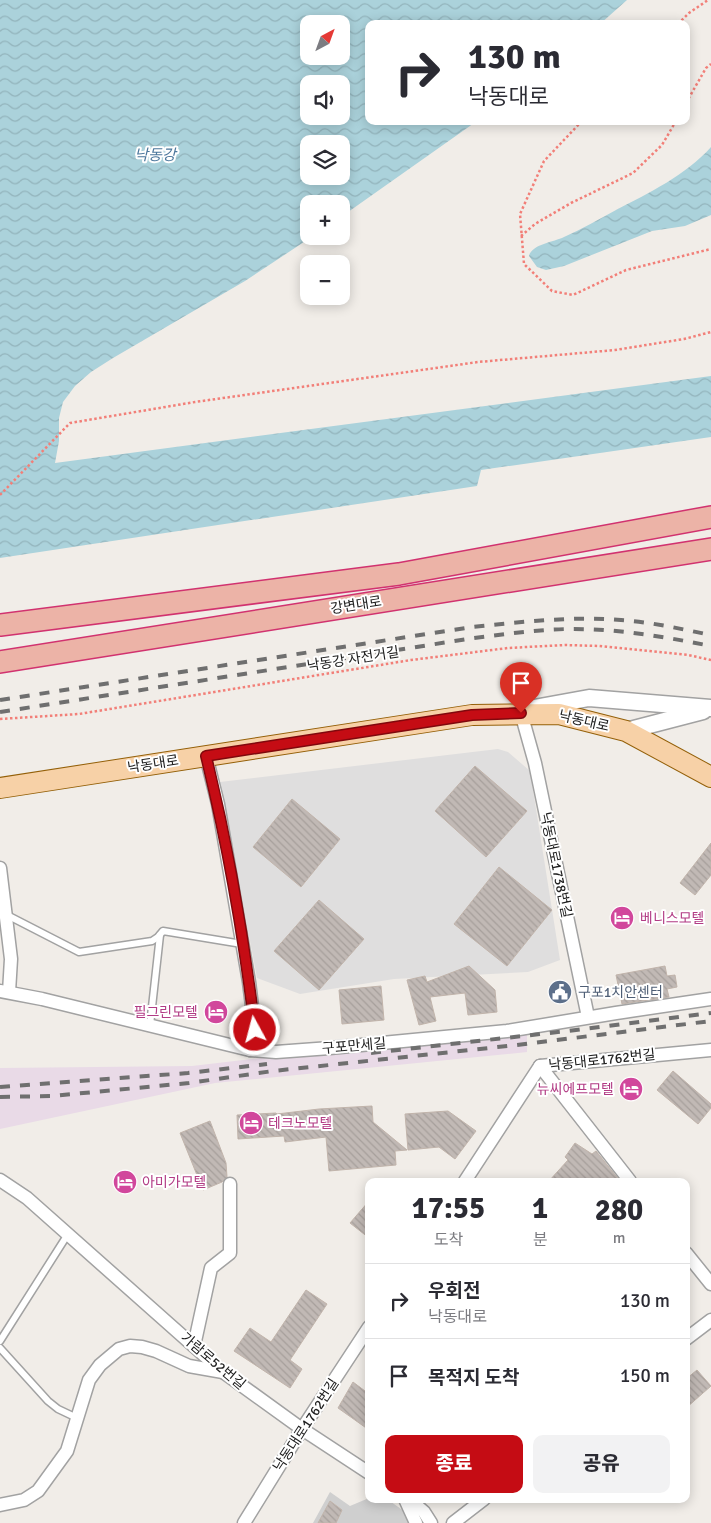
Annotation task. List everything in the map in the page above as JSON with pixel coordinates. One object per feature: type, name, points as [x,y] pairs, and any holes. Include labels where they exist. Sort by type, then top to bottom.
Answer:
[{"type":"highway","name":"강변대로","points":[[0,624],[399,574],[711,517]]},
{"type":"highway","name":"강변대로","points":[[0,662],[711,549]]},
{"type":"main road","name":"낙동대로","points":[[0,788],[463,716],[521,713],[559,714],[626,731],[711,777]]},
{"type":"street","points":[[498,714],[589,698],[711,708]]},
{"type":"street","points":[[626,731],[711,708]]},
{"type":"street","name":"낙동대로1738번길","points":[[521,713],[535,763],[588,1017]]},
{"type":"street","points":[[206,756],[218,804],[255,1030],[250,1050]]},
{"type":"street","points":[[0,868],[2,914],[11,959],[4,992]]},
{"type":"street","name":"구포만세길","points":[[4,992],[250,1050],[276,1052],[507,1031],[711,999]]},
{"type":"street","name":"낙동대로1762번길","points":[[467,1178],[540,1066],[711,1050]]},
{"type":"street","points":[[540,1066],[628,1178]]},
{"type":"street","name":"가람로52번길","points":[[0,1180],[27,1198],[223,1372],[302,1429],[365,1470]]},
{"type":"street","points":[[194,1346],[212,1268],[230,1253],[230,1184]]},
{"type":"street","points":[[690,1258],[711,1284]]},
{"type":"street","points":[[690,1336],[711,1320]]},
{"type":"street","name":"낙동대로1762번길","points":[[244,1523],[302,1429],[365,1333]]},
{"type":"street","points":[[0,1505],[24,1500],[38,1491],[67,1451],[84,1393],[92,1374],[119,1349],[130,1346],[142,1347],[189,1366],[223,1372]]},
{"type":"street","points":[[408,1503],[416,1523]]},
{"type":"street","points":[[412,1503],[424,1512],[431,1523]]},
{"type":"street","points":[[453,1523],[479,1503]]},
{"type":"lane","points":[[2,914],[79,952],[152,941],[160,935]]},
{"type":"lane","points":[[150,1025],[162,930],[242,944]]},
{"type":"lane","points":[[0,1342],[68,1234]]},
{"type":"lane","points":[[0,1348],[48,1401],[58,1409],[77,1418]]},
{"type":"path","points":[[682,20],[708,0]]},
{"type":"path","points":[[690,96],[706,68],[711,64]]},
{"type":"path","points":[[578,125],[544,161],[520,214],[524,264],[552,291],[573,295],[626,270],[711,249]]},
{"type":"path","points":[[521,236],[535,224],[570,203],[633,173],[662,145],[674,125]]},
{"type":"path","points":[[0,495],[70,422],[194,402],[478,362],[615,350],[684,339],[711,332]]},
{"type":"path","name":"낙동강 자전거길","points":[[0,719],[79,714],[402,661],[508,648],[565,645],[599,646],[688,655],[711,660]]},
{"type":"shaded area","points":[[498,749],[508,752],[530,771],[560,960],[528,972],[394,979],[300,994],[257,978],[220,782]]},
{"type":"shaded area","points":[[527,1027],[527,1052],[215,1083],[0,1129],[0,1068],[192,1066]]},
{"type":"shaded area","points":[[330,1492],[350,1506],[365,1500],[365,1503],[393,1503],[408,1514],[411,1523],[313,1523]]},
{"type":"water","name":"낙동강","points":[[0,0],[627,0],[604,20],[365,20],[365,125],[471,125],[350,211],[350,195],[300,195],[300,245],[245,281],[113,358],[91,372],[75,386],[63,402],[59,418],[59,441],[55,463],[711,376],[711,437],[481,470],[477,486],[0,558]]},
{"type":"water","points":[[711,147],[711,215],[685,226],[652,231],[564,266],[546,270],[537,267],[529,256],[539,246],[577,231],[666,183],[679,175]]},
{"type":"building","points":[[475,766],[527,811],[486,857],[435,811]]},
{"type":"building","points":[[292,799],[340,839],[301,887],[253,847]]},
{"type":"building","points":[[711,843],[711,875],[695,895],[680,883]]},
{"type":"building","points":[[499,867],[552,910],[507,966],[454,924]]},
{"type":"building","points":[[319,900],[364,939],[319,990],[274,951]]},
{"type":"building","points":[[469,966],[495,990],[497,1012],[468,1015],[465,993],[430,997],[436,1021],[419,1025],[407,980],[425,976],[427,982]]},
{"type":"building","points":[[665,966],[667,976],[675,975],[677,987],[667,989],[669,997],[622,1004],[616,975]]},
{"type":"building","points":[[381,986],[384,1020],[342,1024],[339,990]]},
{"type":"building","points":[[673,1071],[711,1104],[711,1108],[698,1124],[657,1090]]},
{"type":"building","points":[[372,1106],[373,1122],[407,1150],[395,1151],[396,1165],[329,1171],[326,1137],[285,1142],[284,1136],[238,1139],[237,1115],[277,1114]]},
{"type":"building","points":[[448,1111],[476,1131],[455,1159],[439,1147],[408,1150],[405,1114]]},
{"type":"building","points":[[210,1121],[226,1163],[227,1177],[222,1182],[203,1190],[180,1133]]},
{"type":"building","points":[[575,1143],[592,1154],[596,1151],[618,1178],[552,1178],[568,1160],[565,1157]]},
{"type":"building","points":[[365,1206],[365,1235],[350,1223]]},
{"type":"building","points":[[306,1290],[327,1304],[290,1360],[302,1369],[290,1388],[234,1351],[250,1328],[271,1342]]},
{"type":"building","points":[[697,1370],[711,1386],[690,1404],[690,1376]]},
{"type":"building","points":[[353,1382],[365,1391],[365,1427],[338,1408]]},
{"type":"building","points":[[330,1501],[342,1510],[336,1523],[318,1523]]},
{"type":"railway","points":[[0,700],[472,627],[565,619],[602,619],[655,624],[711,635]]},
{"type":"railway","points":[[0,712],[474,638],[536,631],[608,630],[711,646]]},
{"type":"railway","points":[[371,1053],[711,1013]]},
{"type":"railway","points":[[0,1097],[52,1096],[189,1083],[273,1071],[517,1045],[711,1021]]},
{"type":"railway","points":[[0,1087],[188,1073],[267,1064]]},
{"type":"place","name":"베니스모텔","points":[[622,918]]},
{"type":"place","name":"구포1치안센터","points":[[560,992]]},
{"type":"place","name":"필그린모텔","points":[[216,1012]]},
{"type":"place","name":"뉴씨에프모텔","points":[[631,1089]]},
{"type":"place","name":"테크노모텔","points":[[251,1123]]},
{"type":"place","name":"아미가모텔","points":[[125,1182]]},
{"type":"route","points":[[255,1030],[249,982],[218,804],[206,756],[472,715],[521,713]]}]
